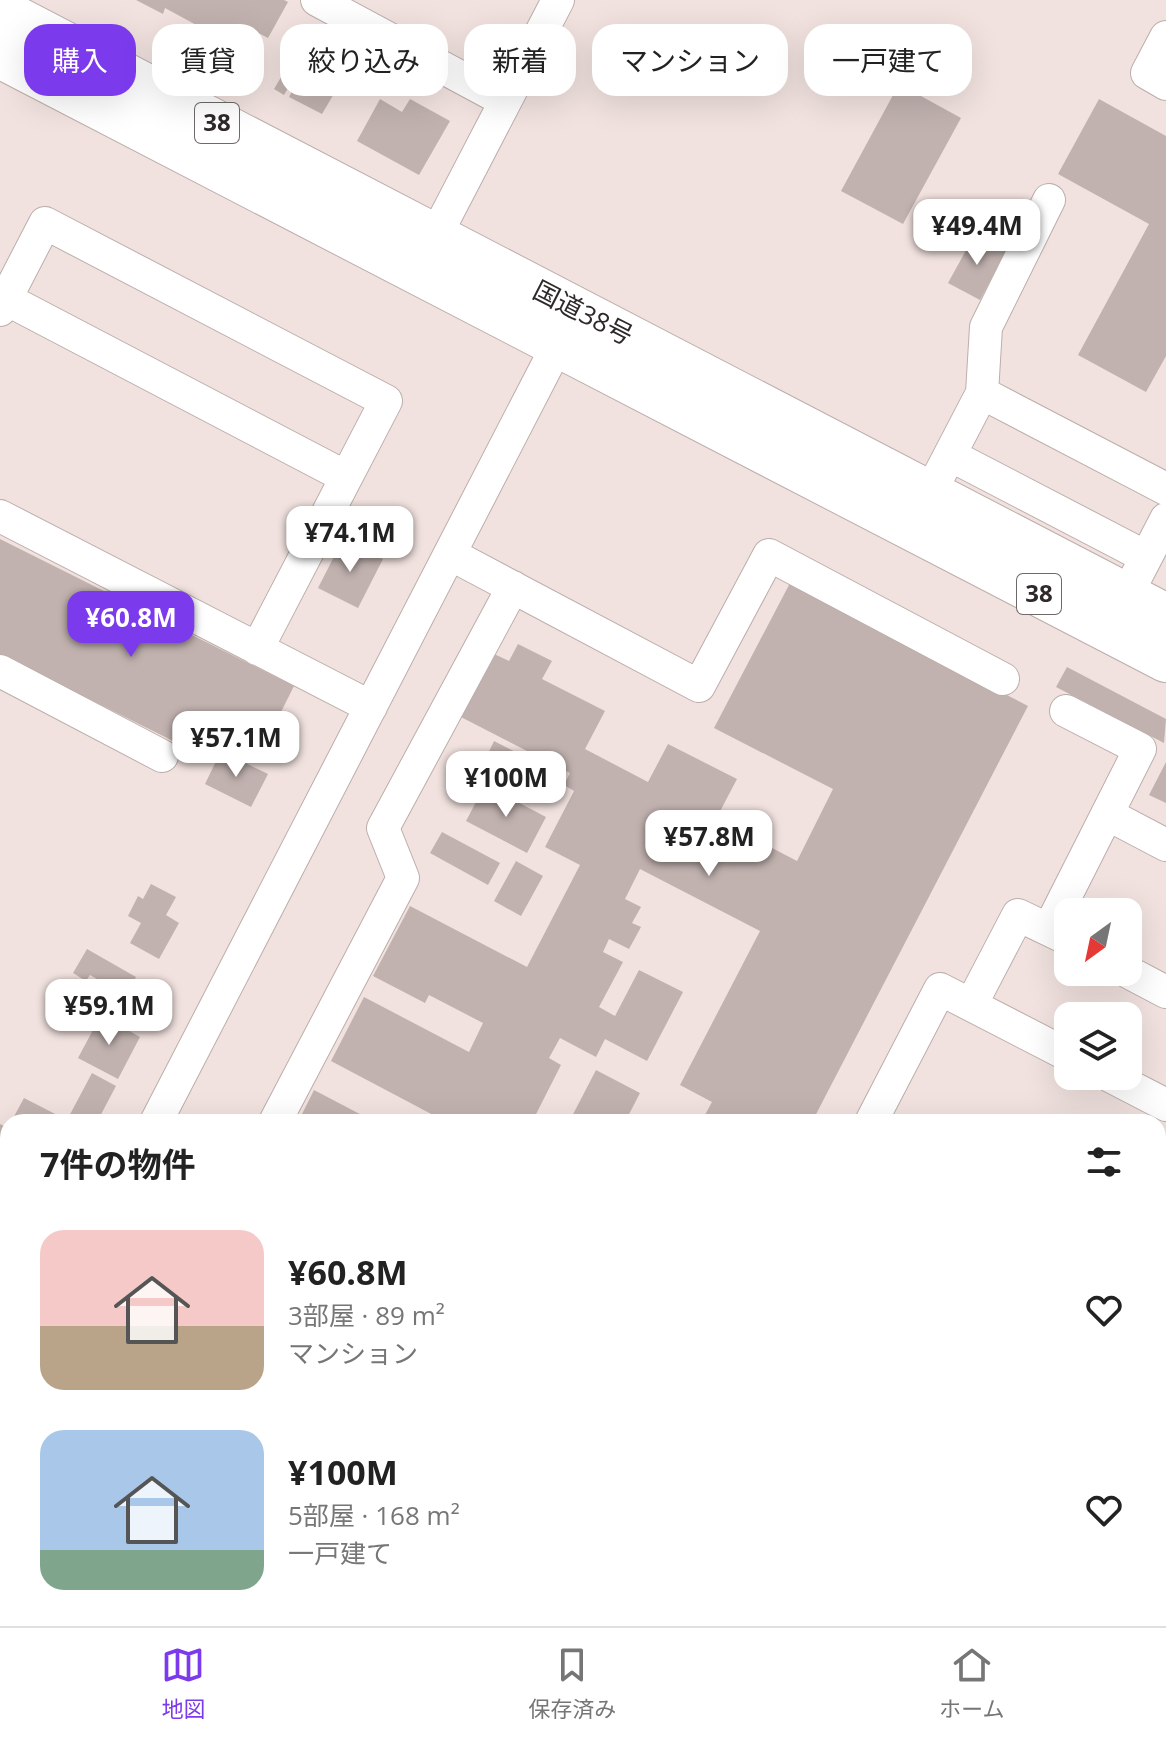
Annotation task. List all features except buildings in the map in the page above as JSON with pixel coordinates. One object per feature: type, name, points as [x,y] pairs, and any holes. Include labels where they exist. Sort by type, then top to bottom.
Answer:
[{"type":"highway","name":"国道38号","points":[[0,10],[426,254],[921,511],[1166,660]]},
{"type":"highway","name":"国道38号","points":[[0,56],[426,254]]},
{"type":"highway","name":"国道38号","points":[[921,511],[1126,595],[1166,616]]},
{"type":"street","points":[[317,0],[505,101]]},
{"type":"street","points":[[426,254],[558,0]]},
{"type":"street","points":[[1166,37],[1147,73],[1166,84]]},
{"type":"street","points":[[921,511],[982,393],[986,327],[1049,200]]},
{"type":"street","points":[[257,649],[386,401],[45,223],[3,304],[346,477]]},
{"type":"street","points":[[160,1114],[567,327]]},
{"type":"street","points":[[982,393],[1166,489]]},
{"type":"street","points":[[950,455],[1146,557]]},
{"type":"street","points":[[0,516],[371,707]]},
{"type":"street","points":[[1126,595],[1166,519]]},
{"type":"street","points":[[450,554],[699,686],[769,555],[1003,679]]},
{"type":"street","points":[[279,1114],[403,878],[383,828],[513,587]]},
{"type":"street","points":[[0,671],[162,756]]},
{"type":"street","points":[[1066,711],[1140,749],[1107,814],[1073,898]]},
{"type":"street","points":[[1107,814],[1166,845]]},
{"type":"street","points":[[971,1005],[1018,915],[1054,932]]},
{"type":"street","points":[[1142,979],[1166,992]]},
{"type":"street","points":[[875,1114],[940,989],[1054,1048]]},
{"type":"street","points":[[1137,1090],[1166,1105]]}]
